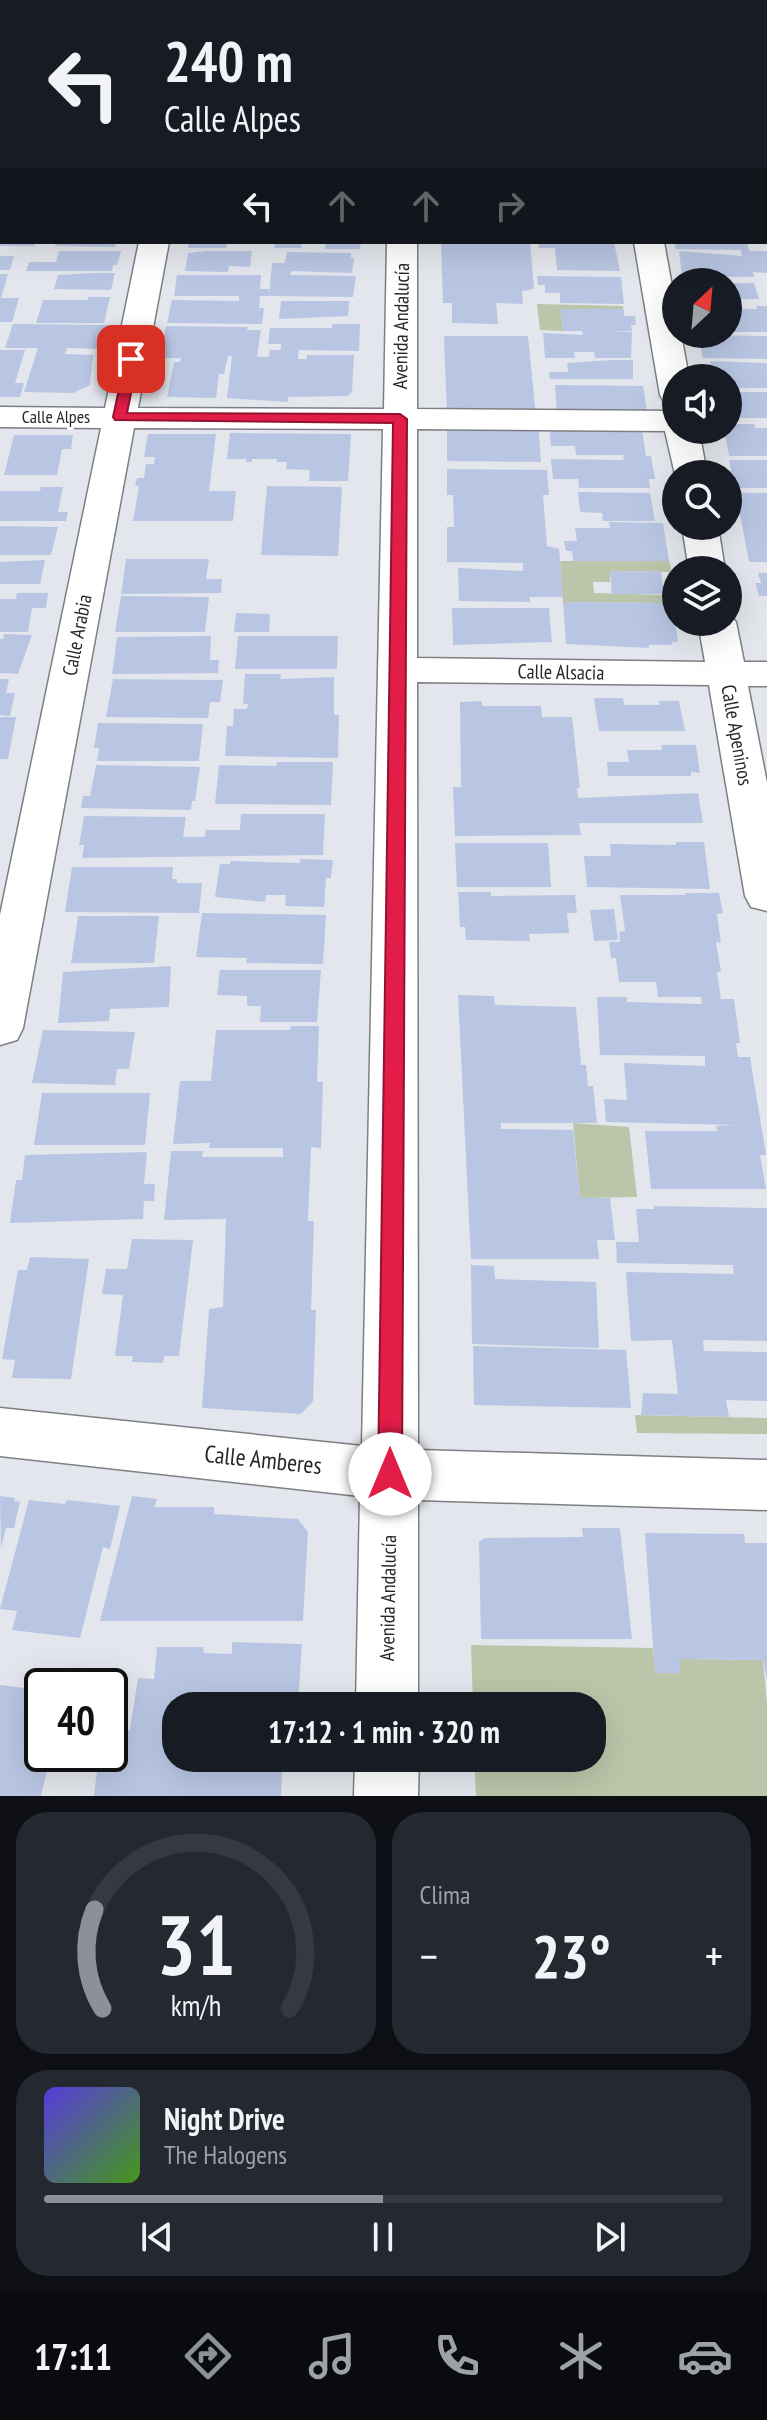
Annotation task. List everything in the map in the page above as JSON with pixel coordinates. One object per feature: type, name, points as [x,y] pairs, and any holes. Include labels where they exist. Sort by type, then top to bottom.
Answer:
[{"type":"street","name":"Calle Arabia","points":[[0,1028],[154,244]]},
{"type":"street","name":"Avenida Andalucía","points":[[387,1692],[402,244]]},
{"type":"street","points":[[649,244],[671,364]]},
{"type":"street","name":"Calle Alpes","points":[[0,417],[662,421]]},
{"type":"street","name":"Calle Apeninos","points":[[719,636],[767,896]]},
{"type":"street","name":"Calle Alsacia","points":[[396,670],[767,674]]},
{"type":"street","name":"Calle Amberes","points":[[0,1432],[390,1474],[767,1485]]},
{"type":"street","points":[[386,1796],[387,1772]]},
{"type":"green space","points":[[537,304],[623,306],[623,309],[561,309],[563,331],[540,330]]},
{"type":"green space","points":[[560,561],[662,561],[662,572],[610,571],[610,582],[593,582],[594,593],[662,595],[662,603],[563,602]]},
{"type":"green space","points":[[573,1123],[629,1127],[637,1197],[580,1198]]},
{"type":"green space","points":[[635,1415],[767,1418],[767,1434],[637,1433]]},
{"type":"green space","points":[[471,1645],[653,1648],[655,1672],[679,1659],[763,1660],[767,1705],[767,1796],[476,1796],[475,1772],[606,1772],[606,1692],[473,1692]]},
{"type":"building","points":[[0,244],[35,244],[34,246]]},
{"type":"building","points":[[56,244],[116,244],[115,247]]},
{"type":"building","points":[[189,244],[227,244],[226,248],[188,248]]},
{"type":"building","points":[[275,244],[302,244],[301,248],[274,248]]},
{"type":"building","points":[[326,244],[361,244],[360,249],[325,249]]},
{"type":"building","points":[[441,244],[530,244],[534,289],[522,291],[523,304],[496,303],[498,324],[452,323],[452,303],[443,303]]},
{"type":"building","points":[[538,244],[614,244],[620,271],[557,270],[555,248],[539,248]]},
{"type":"building","points":[[675,244],[747,244],[749,251],[767,251],[767,273],[753,272],[754,277],[742,277],[742,268],[681,268],[679,251],[742,256],[741,250],[676,249]]},
{"type":"building","points":[[59,251],[121,251],[112,271],[26,271],[29,262],[56,262]]},
{"type":"building","points":[[252,251],[250,267],[229,266],[228,272],[185,271],[188,253]]},
{"type":"building","points":[[287,252],[351,253],[351,258],[354,258],[352,273],[291,271],[290,275],[356,276],[353,297],[269,296],[272,263],[285,263]]},
{"type":"building","points":[[0,256],[14,256],[10,270],[0,270]]},
{"type":"building","points":[[115,273],[111,290],[54,289],[58,275]]},
{"type":"building","points":[[0,274],[8,274],[1,298],[19,298],[12,322],[0,322]]},
{"type":"building","points":[[177,275],[261,275],[260,289],[269,289],[269,296],[260,296],[259,308],[264,308],[262,324],[167,323],[172,300],[239,301],[239,296],[174,296]]},
{"type":"building","points":[[537,276],[621,277],[624,304],[560,303],[560,293],[545,293],[545,285],[538,285]]},
{"type":"building","points":[[742,283],[754,283],[759,299],[742,299]]},
{"type":"building","points":[[88,297],[110,297],[104,323],[36,323],[43,300],[88,300]]},
{"type":"building","points":[[281,301],[349,301],[348,316],[279,319]]},
{"type":"building","points":[[756,306],[767,306],[767,332],[742,332],[742,309],[757,309]]},
{"type":"building","points":[[561,309],[624,309],[624,316],[635,316],[636,325],[631,325],[632,331],[607,331],[632,332],[631,358],[595,358],[594,352],[574,352],[575,358],[545,358],[543,333],[583,335],[582,331],[563,331]]},
{"type":"building","points":[[13,324],[110,325],[101,342],[105,342],[103,349],[67,348],[65,354],[93,355],[90,385],[73,393],[24,392],[38,348],[5,348]]},
{"type":"building","points":[[332,324],[360,324],[359,351],[299,350],[298,359],[307,359],[307,355],[354,355],[352,392],[347,396],[288,397],[288,402],[227,398],[232,356],[228,356],[224,374],[219,374],[216,398],[167,397],[174,362],[180,362],[181,358],[160,358],[166,326],[248,327],[247,330],[261,330],[257,357],[269,357],[270,350],[281,350],[281,344],[268,344],[270,328],[332,328]]},
{"type":"building","points":[[444,336],[528,336],[536,416],[447,416]]},
{"type":"building","points":[[742,336],[767,336],[767,359],[703,358],[701,348],[742,348]]},
{"type":"building","points":[[0,350],[25,350],[15,383],[24,383],[20,397],[0,397]]},
{"type":"building","points":[[633,360],[633,379],[550,379],[549,372],[568,372],[567,363]]},
{"type":"building","points":[[710,361],[767,363],[767,388],[742,388],[742,364],[710,364]]},
{"type":"building","points":[[555,385],[643,386],[648,418],[557,412]]},
{"type":"building","points":[[742,392],[767,392],[767,418],[742,418]]},
{"type":"building","points":[[447,422],[538,424],[541,462],[447,461]]},
{"type":"building","points":[[549,423],[641,423],[646,456],[651,456],[655,479],[649,479],[650,488],[579,488],[578,479],[553,479],[551,459],[624,460],[623,455],[576,455],[575,446],[551,446]]},
{"type":"building","points":[[742,424],[767,428],[767,456],[729,456],[727,444],[742,444]]},
{"type":"building","points":[[230,433],[351,434],[348,481],[309,481],[310,470],[286,469],[287,462],[276,462],[277,459],[252,459],[252,462],[246,462],[246,459],[227,459]]},
{"type":"building","points":[[148,434],[216,434],[209,491],[236,491],[233,521],[133,521],[139,486],[135,486],[137,478],[144,478],[146,464],[154,464],[155,457],[144,457]]},
{"type":"building","points":[[14,435],[73,435],[71,449],[62,449],[57,475],[4,475]]},
{"type":"building","points":[[742,460],[767,460],[767,488],[742,488]]},
{"type":"building","points":[[447,469],[547,470],[549,495],[543,495],[547,546],[559,549],[563,597],[530,597],[530,602],[459,601],[458,568],[523,571],[523,563],[447,562],[447,527],[454,527],[453,495],[447,495]]},
{"type":"building","points":[[267,486],[342,487],[338,556],[261,555]]},
{"type":"building","points":[[41,487],[63,487],[58,512],[68,512],[66,521],[0,521],[0,491],[40,491]]},
{"type":"building","points":[[578,492],[650,493],[655,521],[603,521],[602,513],[580,512]]},
{"type":"building","points":[[742,493],[767,493],[767,562],[749,562],[742,525]]},
{"type":"building","points":[[609,522],[662,523],[662,540],[666,540],[668,556],[662,556],[662,561],[573,561],[572,551],[566,551],[564,541],[577,541],[575,528],[610,528]]},
{"type":"building","points":[[0,526],[58,527],[51,555],[0,555]]},
{"type":"building","points":[[126,559],[209,559],[206,579],[222,579],[221,593],[121,594]]},
{"type":"building","points":[[45,560],[40,584],[0,584],[0,562]]},
{"type":"building","points":[[610,571],[661,572],[662,594],[612,594]]},
{"type":"building","points":[[758,573],[767,573],[767,596],[759,596],[755,583],[761,583]]},
{"type":"building","points":[[17,593],[48,593],[46,608],[32,608],[28,632],[0,632],[0,599],[16,599]]},
{"type":"building","points":[[121,596],[209,597],[205,632],[115,632]]},
{"type":"building","points":[[563,602],[662,603],[662,636],[677,636],[678,642],[649,645],[649,648],[566,644]]},
{"type":"building","points":[[452,608],[549,608],[552,642],[453,645]]},
{"type":"building","points":[[236,613],[270,614],[269,632],[234,632]]},
{"type":"building","points":[[4,634],[32,635],[18,674],[0,673],[0,639]]},
{"type":"building","points":[[211,636],[210,660],[219,660],[218,673],[112,674],[117,637]]},
{"type":"building","points":[[238,636],[338,636],[337,669],[235,669]]},
{"type":"building","points":[[245,674],[281,674],[280,679],[334,677],[334,715],[339,715],[338,758],[225,756],[227,726],[233,726],[234,709],[247,709],[248,704],[243,704]]},
{"type":"building","points":[[0,679],[9,679],[6,693],[15,693],[10,716],[0,715]]},
{"type":"building","points":[[113,679],[223,680],[220,702],[210,702],[208,718],[106,717]]},
{"type":"building","points":[[594,698],[623,698],[624,705],[660,705],[659,701],[679,701],[685,731],[599,731]]},
{"type":"building","points":[[482,701],[482,706],[541,706],[542,717],[572,717],[580,788],[577,788],[578,798],[698,793],[703,823],[579,823],[581,835],[455,836],[453,787],[461,787],[460,702]]},
{"type":"building","points":[[0,717],[16,717],[8,759],[0,759]]},
{"type":"building","points":[[98,723],[203,724],[199,761],[97,761],[99,748],[94,748]]},
{"type":"building","points":[[661,745],[696,745],[700,773],[691,772],[691,776],[608,776],[607,762],[629,762],[627,750],[662,750]]},
{"type":"building","points":[[277,762],[333,762],[331,805],[215,804],[219,765],[276,766]]},
{"type":"building","points":[[96,765],[200,767],[195,801],[192,801],[191,810],[81,808],[83,796],[90,796]]},
{"type":"building","points":[[241,814],[325,814],[323,855],[82,858],[84,845],[79,845],[84,816],[186,817],[183,837],[205,837],[206,830],[240,830]]},
{"type":"building","points":[[676,842],[704,842],[710,889],[587,887],[584,856],[611,856],[610,844],[676,845]]},
{"type":"building","points":[[455,843],[548,843],[551,887],[457,887]]},
{"type":"building","points":[[300,859],[333,860],[331,878],[326,878],[324,907],[285,906],[286,895],[266,895],[265,902],[215,897],[220,864],[230,864],[230,861],[300,863]]},
{"type":"building","points":[[72,867],[173,867],[172,879],[177,879],[177,883],[202,883],[199,913],[65,912]]},
{"type":"building","points":[[458,892],[491,892],[491,896],[575,895],[577,913],[567,913],[569,933],[529,934],[530,941],[466,940],[465,927],[460,927]]},
{"type":"building","points":[[719,893],[723,913],[717,914],[721,943],[716,942],[721,999],[734,999],[740,1043],[736,1043],[738,1057],[750,1057],[766,1155],[760,1155],[766,1189],[651,1189],[645,1131],[717,1131],[716,1126],[735,1125],[606,1122],[604,1099],[627,1100],[624,1063],[705,1066],[705,1056],[600,1055],[597,997],[627,997],[627,1002],[702,1004],[701,997],[658,997],[656,982],[619,982],[616,958],[611,958],[609,942],[620,942],[619,932],[625,931],[620,895]]},
{"type":"building","points":[[614,909],[618,940],[594,941],[590,910]]},
{"type":"building","points":[[202,913],[326,915],[323,964],[246,963],[247,958],[196,957]]},
{"type":"building","points":[[78,916],[159,916],[154,963],[71,963]]},
{"type":"building","points":[[171,966],[169,1007],[110,1009],[109,1021],[58,1023],[63,972]]},
{"type":"building","points":[[220,970],[321,970],[317,1022],[260,1022],[261,1006],[247,1006],[247,996],[217,995]]},
{"type":"building","points":[[458,995],[494,996],[495,1005],[576,1007],[581,1065],[586,1065],[588,1086],[593,1086],[597,1123],[501,1123],[501,1129],[573,1130],[580,1198],[610,1198],[615,1240],[597,1240],[599,1259],[471,1259]]},
{"type":"building","points":[[291,1026],[319,1026],[317,1082],[323,1082],[321,1148],[311,1147],[308,1221],[314,1221],[311,1310],[316,1310],[313,1401],[301,1414],[202,1408],[209,1309],[223,1307],[226,1219],[164,1220],[171,1151],[203,1151],[202,1157],[283,1157],[283,1148],[209,1148],[210,1143],[173,1144],[180,1081],[211,1081],[216,1030],[290,1030]]},
{"type":"building","points":[[43,1030],[135,1032],[129,1069],[117,1069],[115,1085],[32,1083]]},
{"type":"building","points":[[42,1093],[150,1093],[145,1145],[34,1145]]},
{"type":"building","points":[[147,1152],[144,1184],[155,1184],[154,1201],[144,1201],[143,1219],[10,1223],[16,1180],[22,1180],[25,1155]]},
{"type":"building","points":[[654,1206],[767,1208],[767,1341],[703,1340],[704,1351],[767,1352],[767,1401],[726,1400],[729,1417],[641,1415],[643,1393],[678,1394],[672,1340],[631,1341],[626,1272],[734,1274],[733,1265],[617,1263],[616,1242],[639,1242],[636,1209],[654,1209]]},
{"type":"building","points":[[132,1239],[193,1240],[179,1356],[164,1356],[163,1363],[132,1362],[133,1356],[115,1356],[123,1295],[102,1294],[106,1269],[127,1269]]},
{"type":"building","points":[[30,1257],[89,1259],[71,1379],[12,1378],[15,1360],[2,1359],[18,1270],[27,1270]]},
{"type":"building","points":[[471,1265],[494,1266],[495,1279],[596,1282],[599,1348],[472,1344]]},
{"type":"building","points":[[473,1346],[626,1350],[631,1408],[474,1405]]},
{"type":"building","points":[[0,1496],[20,1502],[14,1528],[6,1528],[1,1548]]},
{"type":"building","points":[[132,1496],[157,1499],[154,1507],[214,1507],[214,1514],[298,1519],[308,1532],[303,1621],[100,1621]]},
{"type":"building","points":[[29,1500],[65,1504],[67,1500],[120,1506],[110,1549],[103,1547],[80,1638],[12,1630],[17,1611],[0,1609]]},
{"type":"building","points":[[582,1528],[620,1528],[632,1639],[481,1639],[479,1542],[485,1538],[583,1537]]},
{"type":"building","points":[[645,1533],[744,1534],[745,1543],[767,1543],[767,1680],[763,1660],[679,1659],[680,1673],[655,1673]]},
{"type":"building","points":[[232,1642],[302,1644],[299,1692],[162,1692],[162,1772],[282,1772],[281,1796],[94,1796],[97,1772],[128,1772],[128,1730],[138,1678],[154,1679],[157,1647],[203,1647],[204,1653],[232,1654]]},
{"type":"building","points":[[0,1685],[24,1688],[24,1772],[47,1772],[41,1796],[0,1796]]},
{"type":"route","points":[[131,359],[119,417],[400,419],[390,1474]]}]
